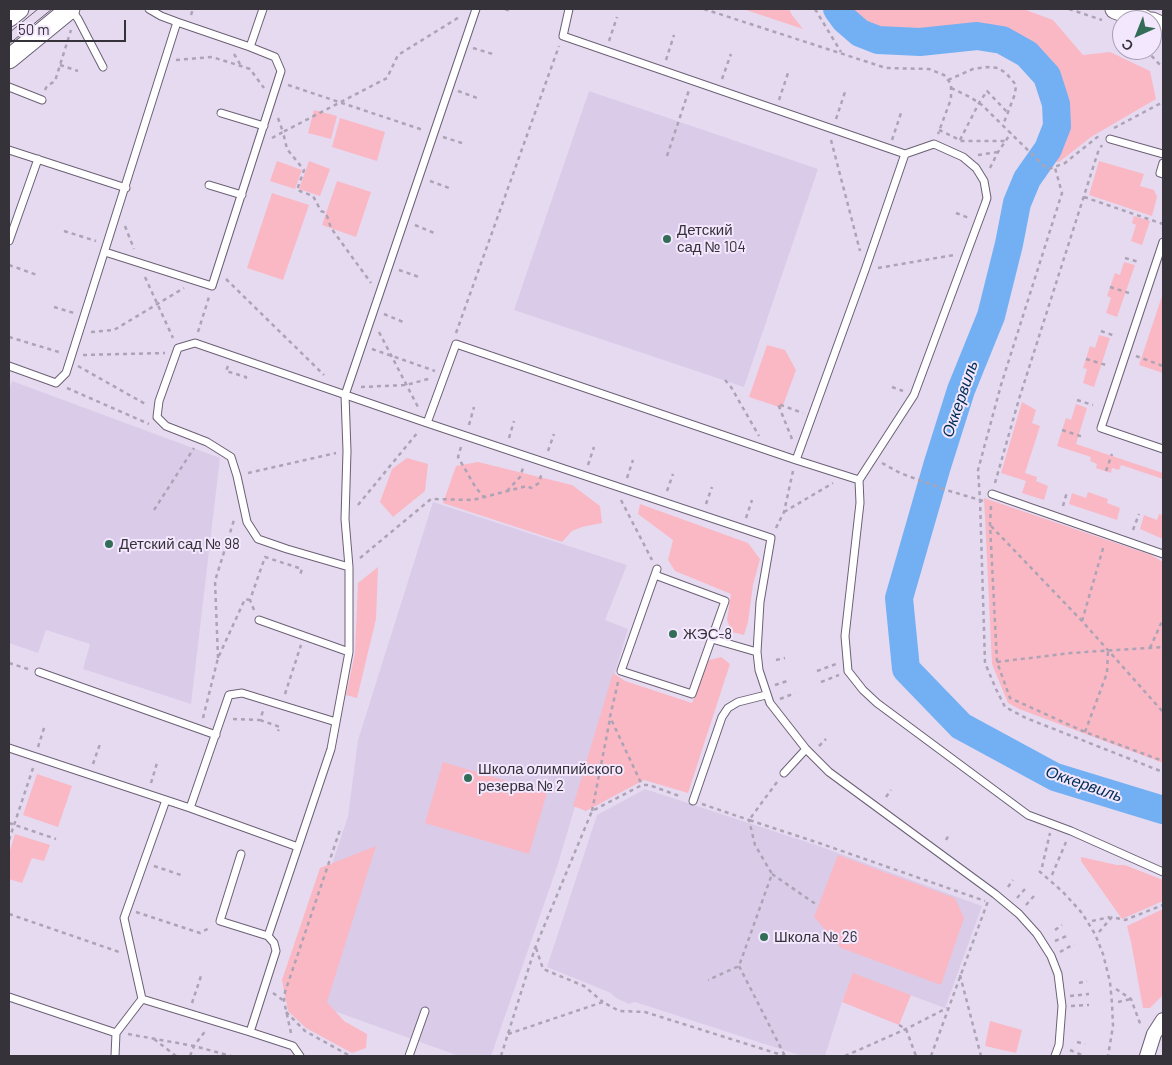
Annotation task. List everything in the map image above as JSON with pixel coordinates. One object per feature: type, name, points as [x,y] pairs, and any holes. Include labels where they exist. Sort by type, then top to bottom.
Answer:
[{"type":"main road","points":[[9,17],[19,9]]},
{"type":"main road","points":[[9,59],[71,14]]},
{"type":"street","points":[[1147,1056],[1154,1034],[1163,1020]]},
{"type":"lane","points":[[106,248],[139,263],[212,286],[281,71],[275,57],[177,22],[162,12],[149,9]]},
{"type":"lane","points":[[250,47],[263,9]]},
{"type":"lane","points":[[268,936],[331,749],[349,652],[346,392],[476,9]]},
{"type":"lane","points":[[570,9],[563,36],[905,154],[934,144],[963,157],[976,168],[984,181],[987,198],[914,396],[859,480],[860,503],[845,636],[848,671],[863,690],[877,703],[1028,815],[1071,831],[1163,872]]},
{"type":"lane","points":[[71,14],[78,19],[103,67]]},
{"type":"lane","points":[[9,366],[56,383],[66,373],[177,22]]},
{"type":"lane","points":[[9,87],[42,100]]},
{"type":"lane","points":[[221,113],[264,126]]},
{"type":"lane","points":[[1110,139],[1163,154]]},
{"type":"lane","points":[[9,150],[126,188]]},
{"type":"lane","points":[[797,457],[905,154]]},
{"type":"lane","points":[[9,241],[38,159]]},
{"type":"lane","points":[[1163,163],[1160,172],[1163,174]]},
{"type":"lane","points":[[209,185],[242,195]]},
{"type":"lane","points":[[1163,242],[1101,428],[1163,449]]},
{"type":"lane","points":[[349,567],[258,539],[247,522],[238,476],[231,457],[207,442],[166,426],[157,417],[159,401],[177,350],[195,343],[346,392],[426,423],[771,538],[760,602],[757,652],[759,670],[766,695],[776,714],[806,749],[830,772],[995,894],[1024,919],[1045,946],[1058,974],[1062,1006],[1059,1045],[1055,1056]]},
{"type":"lane","points":[[426,423],[446,375],[456,344],[768,450],[797,457],[859,480]]},
{"type":"lane","points":[[992,494],[1163,554]]},
{"type":"lane","points":[[656,572],[725,601],[692,694],[621,671],[656,572]]},
{"type":"lane","points":[[259,620],[349,652]]},
{"type":"lane","points":[[712,639],[757,652]]},
{"type":"lane","points":[[39,672],[216,735]]},
{"type":"lane","points":[[190,808],[229,695],[242,693],[336,722]]},
{"type":"lane","points":[[693,801],[722,716],[728,708],[738,702],[766,695]]},
{"type":"lane","points":[[9,748],[190,808],[298,847]]},
{"type":"lane","points":[[784,773],[806,749]]},
{"type":"lane","points":[[142,999],[124,918],[166,800]]},
{"type":"lane","points":[[241,854],[220,921],[268,936],[274,943],[276,951],[250,1032]]},
{"type":"lane","points":[[9,997],[116,1032]]},
{"type":"lane","points":[[142,999],[293,1046],[300,1056]]},
{"type":"lane","points":[[115,1056],[116,1032],[142,999]]},
{"type":"lane","points":[[409,1056],[425,1011]]},
{"type":"path","points":[[505,9],[511,11]]},
{"type":"path","points":[[704,9],[886,68],[930,69],[944,75],[952,84],[951,99],[934,144]]},
{"type":"path","points":[[815,9],[842,54]]},
{"type":"path","points":[[1069,9],[1110,15]]},
{"type":"path","points":[[42,100],[47,86],[55,81],[71,14]]},
{"type":"path","points":[[258,147],[387,78],[398,55],[457,20],[463,14]]},
{"type":"path","points":[[606,51],[617,16]]},
{"type":"path","points":[[663,70],[674,35]]},
{"type":"path","points":[[456,344],[455,337],[563,36]]},
{"type":"path","points":[[464,45],[496,55]]},
{"type":"path","points":[[718,90],[731,54]]},
{"type":"path","points":[[165,61],[212,57],[250,69],[272,100]]},
{"type":"path","points":[[60,65],[78,71]]},
{"type":"path","points":[[948,80],[974,69],[987,67],[998,68],[1006,73],[1016,85],[1015,94],[1003,125]]},
{"type":"path","points":[[776,109],[788,73]]},
{"type":"path","points":[[667,156],[692,80]]},
{"type":"path","points":[[278,82],[465,144]]},
{"type":"path","points":[[449,88],[480,99]]},
{"type":"path","points":[[951,88],[979,103],[1044,166]]},
{"type":"path","points":[[833,129],[845,92]]},
{"type":"path","points":[[960,140],[979,103],[987,92],[1008,112]]},
{"type":"path","points":[[889,148],[902,110]]},
{"type":"path","points":[[940,130],[960,140],[1005,141]]},
{"type":"path","points":[[283,132],[288,149],[304,170],[297,190],[312,196],[321,211],[326,213],[331,228],[379,294]]},
{"type":"path","points":[[984,181],[998,152],[1011,133]]},
{"type":"path","points":[[1110,139],[1102,145],[1098,152],[1019,399],[992,494],[990,524],[997,662],[1010,698],[1013,701],[1085,732],[1163,761]]},
{"type":"path","points":[[963,157],[998,152]]},
{"type":"path","points":[[1055,168],[1062,194],[1030,300],[1001,385],[978,470],[985,662],[1005,707],[1026,718],[1163,772]]},
{"type":"path","points":[[419,178],[450,188]]},
{"type":"path","points":[[1084,197],[1163,224]]},
{"type":"path","points":[[71,358],[177,350],[139,263],[119,210]]},
{"type":"path","points":[[404,221],[434,233]]},
{"type":"path","points":[[64,231],[106,248]]},
{"type":"path","points":[[1125,258],[1139,262]]},
{"type":"path","points":[[9,264],[37,275]]},
{"type":"path","points":[[389,267],[418,277]]},
{"type":"path","points":[[217,271],[346,392],[406,385],[446,375]]},
{"type":"path","points":[[79,333],[114,330],[196,281]]},
{"type":"path","points":[[195,343],[212,286]]},
{"type":"path","points":[[1110,287],[1129,293]]},
{"type":"path","points":[[54,306],[85,317]]},
{"type":"path","points":[[373,314],[403,322]]},
{"type":"path","points":[[346,519],[426,423],[391,355],[373,314]]},
{"type":"path","points":[[1100,331],[1115,336]]},
{"type":"path","points":[[9,337],[71,358],[157,411]]},
{"type":"path","points":[[362,345],[446,375]]},
{"type":"path","points":[[1086,359],[1106,365]]},
{"type":"path","points":[[226,371],[246,377],[245,382]]},
{"type":"path","points":[[725,380],[768,450]]},
{"type":"path","points":[[56,383],[153,425]]},
{"type":"path","points":[[1077,400],[1093,405]]},
{"type":"path","points":[[771,538],[784,512],[797,457],[778,404],[811,416]]},
{"type":"path","points":[[505,449],[514,421]]},
{"type":"path","points":[[1062,430],[1083,437]]},
{"type":"path","points":[[544,463],[554,434]]},
{"type":"path","points":[[584,476],[594,447]]},
{"type":"path","points":[[154,510],[194,448]]},
{"type":"path","points":[[461,448],[458,457],[476,488],[484,496]]},
{"type":"path","points":[[238,476],[347,451]]},
{"type":"path","points":[[1106,471],[1112,454]]},
{"type":"path","points":[[874,458],[900,473],[980,500]]},
{"type":"path","points":[[624,489],[633,460]]},
{"type":"path","points":[[506,492],[520,478],[523,469]]},
{"type":"path","points":[[664,502],[673,474]]},
{"type":"path","points":[[349,567],[431,499],[472,500],[527,486],[531,488],[539,483],[541,475]]},
{"type":"path","points":[[784,512],[845,476]]},
{"type":"path","points":[[613,486],[656,572]]},
{"type":"path","points":[[703,516],[712,487]]},
{"type":"path","points":[[1063,506],[1067,492]]},
{"type":"path","points":[[218,658],[215,581],[242,497]]},
{"type":"path","points":[[743,529],[752,500]]},
{"type":"path","points":[[1133,530],[1139,514]]},
{"type":"path","points":[[990,524],[1082,621],[1163,712]]},
{"type":"path","points":[[1082,621],[1107,534]]},
{"type":"path","points":[[259,620],[250,600],[265,557],[302,569],[300,575]]},
{"type":"path","points":[[200,730],[218,658],[245,599],[250,600]]},
{"type":"path","points":[[1150,648],[1163,619]]},
{"type":"path","points":[[281,705],[304,636]]},
{"type":"path","points":[[997,662],[1071,653],[1163,647]]},
{"type":"path","points":[[1085,732],[1106,673],[1108,650]]},
{"type":"path","points":[[776,660],[784,658]]},
{"type":"path","points":[[817,670],[847,660]]},
{"type":"path","points":[[9,663],[39,672]]},
{"type":"path","points":[[501,1056],[536,948],[592,811],[621,671]]},
{"type":"path","points":[[822,682],[848,671]]},
{"type":"path","points":[[260,720],[266,701]]},
{"type":"path","points":[[610,717],[642,785]]},
{"type":"path","points":[[221,718],[260,720],[280,726],[278,732]]},
{"type":"path","points":[[9,840],[45,725]]},
{"type":"path","points":[[819,746],[826,739]]},
{"type":"path","points":[[90,775],[100,744]]},
{"type":"path","points":[[147,794],[157,763]]},
{"type":"path","points":[[749,820],[784,773]]},
{"type":"path","points":[[592,811],[642,785],[649,784],[693,801],[987,902]]},
{"type":"path","points":[[886,797],[891,790]]},
{"type":"path","points":[[749,820],[755,845],[772,874],[817,905]]},
{"type":"path","points":[[9,823],[56,839]]},
{"type":"path","points":[[1042,867],[1052,825]]},
{"type":"path","points":[[293,1046],[284,1002],[285,992],[341,827]]},
{"type":"path","points":[[1052,874],[1071,831]]},
{"type":"path","points":[[946,840],[950,833]]},
{"type":"path","points":[[144,863],[181,875]]},
{"type":"path","points":[[1039,871],[1063,892],[1082,914],[1095,934],[1103,954],[1110,982],[1112,1003],[1113,1026],[1108,1056]]},
{"type":"path","points":[[708,980],[739,966],[772,874]]},
{"type":"path","points":[[1008,887],[1013,880]]},
{"type":"path","points":[[931,1056],[987,902],[995,894]]},
{"type":"path","points":[[1092,921],[1112,917],[1125,920],[1163,905]]},
{"type":"path","points":[[128,910],[200,933],[220,921]]},
{"type":"path","points":[[9,914],[132,957]]},
{"type":"path","points":[[1099,932],[1112,917]]},
{"type":"path","points":[[1055,930],[1062,925]]},
{"type":"path","points":[[1045,946],[1068,935]]},
{"type":"path","points":[[536,948],[543,969],[584,986],[603,1002],[619,1011],[645,1012],[785,1056]]},
{"type":"path","points":[[739,966],[785,1056]]},
{"type":"path","points":[[960,975],[981,1056]]},
{"type":"path","points":[[188,1013],[201,976]]},
{"type":"path","points":[[1079,983],[1087,981]]},
{"type":"path","points":[[1116,989],[1131,999],[1142,1028]]},
{"type":"path","points":[[1061,997],[1089,994]]},
{"type":"path","points":[[1118,1002],[1131,999]]},
{"type":"path","points":[[507,1035],[603,1002]]},
{"type":"path","points":[[1062,1006],[1090,1005]]},
{"type":"path","points":[[845,1056],[906,1029],[949,1007]]},
{"type":"path","points":[[286,1012],[305,1031],[350,1056]]},
{"type":"path","points":[[190,1056],[194,1046],[214,1021]]},
{"type":"path","points":[[899,1025],[906,1029],[916,1056]]},
{"type":"path","points":[[116,1032],[152,1037],[231,1056]]},
{"type":"path","points":[[152,1037],[176,1056]]},
{"type":"path","points":[[1077,1042],[1085,1044]]},
{"type":"path","points":[[1059,1045],[1082,1055]]},
{"type":"shaded area","points":[[743,9],[789,9],[803,29]]},
{"type":"shaded area","points":[[848,9],[1023,9],[1053,20],[1083,55],[1110,52],[1112,53],[1112,60],[1127,60],[1150,71],[1156,99],[1091,137],[1059,162],[1048,161],[1062,133],[1063,111],[1054,76],[1034,51],[998,33],[931,36],[885,35],[860,24]]},
{"type":"shaded area","name":"Детский сад № 104","points":[[589,91],[818,169],[744,387],[514,310]]},
{"type":"shaded area","points":[[314,110],[337,116],[331,139],[308,133]]},
{"type":"shaded area","points":[[340,118],[385,132],[377,161],[332,147]]},
{"type":"shaded area","points":[[277,161],[302,170],[295,189],[270,181]]},
{"type":"shaded area","points":[[309,161],[330,169],[320,196],[299,189]]},
{"type":"shaded area","points":[[1099,161],[1144,174],[1140,186],[1154,190],[1157,197],[1152,216],[1089,195]]},
{"type":"shaded area","points":[[337,181],[371,192],[356,237],[322,225]]},
{"type":"shaded area","points":[[272,193],[309,205],[283,280],[247,268]]},
{"type":"shaded area","points":[[1134,216],[1150,221],[1142,245],[1131,241],[1136,225],[1132,223]]},
{"type":"shaded area","points":[[1124,262],[1135,265],[1117,317],[1106,313],[1111,298],[1107,296],[1115,273],[1120,275]]},
{"type":"shaded area","points":[[1163,293],[1163,373],[1139,365]]},
{"type":"shaded area","points":[[1099,335],[1110,338],[1094,387],[1083,383],[1087,369],[1083,368],[1090,346],[1095,348]]},
{"type":"shaded area","points":[[767,345],[785,350],[796,370],[782,408],[749,397]]},
{"type":"shaded area","name":"Детский сад № 98","points":[[12,381],[220,458],[191,704],[83,669],[90,644],[46,630],[38,653],[9,643],[9,390]]},
{"type":"shaded area","points":[[1022,402],[1036,410],[1032,423],[1040,426],[1025,473],[1037,477],[1036,481],[1048,486],[1044,500],[1022,493],[1026,481],[1001,473]]},
{"type":"shaded area","points":[[1076,404],[1087,408],[1076,444],[1163,473],[1163,479],[1121,465],[1119,470],[1112,468],[1111,473],[1096,468],[1097,464],[1090,461],[1091,457],[1057,446],[1066,418],[1071,420]]},
{"type":"shaded area","points":[[407,458],[428,464],[425,491],[393,517],[380,502],[392,469]]},
{"type":"shaded area","points":[[478,462],[572,485],[600,506],[602,523],[572,531],[562,542],[443,503],[456,466]]},
{"type":"shaded area","points":[[1088,492],[1108,499],[1107,503],[1120,508],[1117,520],[1069,504],[1072,493],[1086,498]]},
{"type":"shaded area","points":[[984,498],[1151,555],[1163,562],[1163,763],[1019,709],[1008,703],[992,664]]},
{"type":"shaded area","name":"Школа олимпийского резерва № 2","points":[[433,502],[627,565],[605,620],[628,629],[557,867],[491,1056],[459,1056],[309,1002],[296,972],[348,816],[358,740]]},
{"type":"shaded area","points":[[640,504],[748,543],[760,559],[744,635],[732,632],[727,620],[731,594],[675,571],[668,560],[673,540],[638,514]]},
{"type":"shaded area","points":[[1159,514],[1163,515],[1163,539],[1140,529],[1144,515],[1157,520]]},
{"type":"shaded area","points":[[378,567],[376,619],[357,698],[346,695],[355,653],[358,583]]},
{"type":"shaded area","points":[[721,657],[730,664],[688,793],[644,780],[586,811],[573,806],[613,673],[625,681],[692,703],[709,660]]},
{"type":"shaded area","points":[[443,762],[547,793],[529,854],[425,823]]},
{"type":"shaded area","points":[[37,774],[72,786],[58,827],[23,815]]},
{"type":"shaded area","name":"Школа № 26","points":[[645,789],[819,846],[982,906],[945,1008],[853,974],[825,1056],[802,1056],[635,1002],[629,1004],[616,998],[611,993],[547,967],[597,815]]},
{"type":"shaded area","points":[[15,834],[50,845],[44,861],[32,858],[22,883],[9,879],[9,854]]},
{"type":"shaded area","points":[[376,846],[327,1002],[344,1021],[367,1034],[366,1048],[352,1053],[306,1028],[288,1011],[282,980],[320,868]]},
{"type":"shaded area","points":[[838,855],[955,898],[964,918],[941,985],[841,948],[814,917]]},
{"type":"shaded area","points":[[1081,857],[1125,865],[1163,880],[1163,901],[1122,919],[1081,861]]},
{"type":"shaded area","points":[[1163,909],[1163,995],[1150,1008],[1143,1008],[1127,926]]},
{"type":"shaded area","points":[[853,973],[911,995],[899,1025],[842,1002]]},
{"type":"shaded area","points":[[990,1021],[1022,1030],[1016,1053],[985,1046]]},
{"type":"water","points":[[830,9],[845,9],[855,21],[848,28]]},
{"type":"waterway","name":"Оккервиль","points":[[837,9],[845,20],[860,33],[878,40],[920,42],[977,36],[1002,40],[1027,54],[1047,76],[1056,104],[1057,126],[1048,149],[1027,179],[1017,203],[991,316],[961,390],[899,598],[906,669],[961,726],[1055,777],[1163,810]]},
{"type":"tram line","points":[[9,33],[38,9]]},
{"type":"tram line","points":[[9,44],[52,9]]},
{"type":"place","name":"Детский сад № 104","points":[[667,239]]},
{"type":"place","name":"Детский сад № 98","points":[[109,544]]},
{"type":"place","name":"ЖЭС-8","points":[[673,634]]},
{"type":"place","name":"Школа олимпийского резерва № 2","points":[[468,778]]},
{"type":"place","name":"Школа № 26","points":[[764,937]]}]
